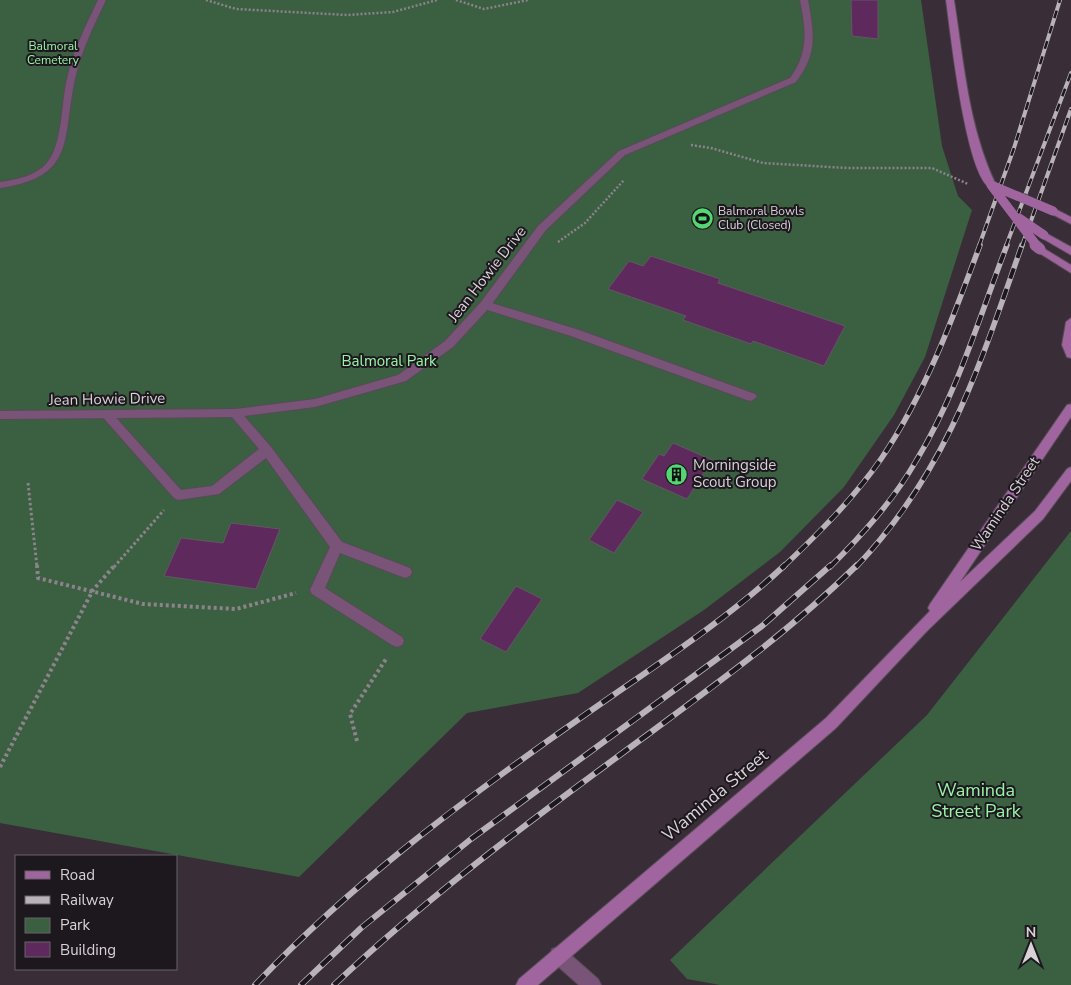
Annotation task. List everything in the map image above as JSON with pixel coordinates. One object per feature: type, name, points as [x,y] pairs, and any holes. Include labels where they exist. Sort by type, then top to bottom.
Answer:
[{"type":"main road","points":[[950,0],[964,95],[978,160],[991,185],[1015,216],[1031,241],[1071,270],[1071,274]]},
{"type":"main road","points":[[991,185],[1071,221]]},
{"type":"main road","points":[[1015,216],[1071,252]]},
{"type":"main road","points":[[1071,322],[1068,345],[1071,354]]},
{"type":"main road","name":"Waminda Street","points":[[922,627],[1071,408]]},
{"type":"main road","name":"Waminda Street","points":[[525,985],[831,723],[922,627],[1039,516],[1071,472]]},
{"type":"street","points":[[0,185],[35,176],[50,165],[59,147],[71,78],[86,34],[102,0]]},
{"type":"street","name":"Jean Howie Drive","points":[[0,415],[235,413],[315,403],[402,378],[449,344],[485,305],[528,244],[622,153],[793,80],[805,66],[810,35],[804,0]]},
{"type":"street","points":[[485,305],[575,333],[751,397]]},
{"type":"street","points":[[235,413],[267,450],[337,546],[404,572]]},
{"type":"street","points":[[106,414],[178,495],[216,491],[267,450]]},
{"type":"street","points":[[337,546],[317,590],[398,642]]},
{"type":"street","points":[[558,955],[592,985]]},
{"type":"path","points":[[206,0],[236,9],[347,15],[393,12],[437,0]]},
{"type":"path","points":[[456,0],[484,9],[528,0]]},
{"type":"path","points":[[682,143],[711,148],[763,164],[838,168],[932,168],[969,184]]},
{"type":"path","points":[[528,244],[540,247],[551,246],[568,238],[626,178]]},
{"type":"path","points":[[28,483],[38,578],[93,590],[143,604],[236,609],[283,596],[317,590]]},
{"type":"path","points":[[0,767],[93,590],[178,495]]},
{"type":"path","points":[[357,741],[350,714],[398,642]]},
{"type":"green space","name":"Balmoral Park","points":[[0,0],[921,0],[942,146],[958,196],[972,210],[925,357],[894,415],[844,487],[780,552],[704,610],[578,693],[467,713],[299,877],[0,823]]},
{"type":"green space","name":"Waminda Street Park","points":[[1071,531],[1071,985],[720,985],[687,979],[670,960],[927,715]]},
{"type":"building","points":[[851,0],[878,0],[878,39],[852,36]]},
{"type":"building","points":[[651,256],[720,279],[718,283],[845,326],[824,366],[753,341],[751,344],[683,320],[686,316],[608,289],[629,261],[643,266]]},
{"type":"building","name":"Morningside Scout Group","points":[[673,443],[712,460],[687,499],[642,479],[659,454],[664,456]]},
{"type":"building","points":[[617,500],[643,512],[614,553],[589,540]]},
{"type":"building","points":[[231,523],[280,529],[256,589],[164,576],[181,538],[223,543]]},
{"type":"building","points":[[516,586],[542,599],[506,652],[480,639]]},
{"type":"railway","points":[[979,246],[1014,148],[1060,0]]},
{"type":"railway","points":[[1006,246],[1071,73]]},
{"type":"railway","points":[[1022,246],[1071,109]]},
{"type":"railway","points":[[785,565],[847,502],[870,474],[897,434],[937,355],[980,245]]},
{"type":"railway","points":[[830,567],[887,504],[907,476],[931,435],[966,355],[1007,245]]},
{"type":"railway","points":[[856,567],[888,530],[915,493],[938,455],[975,375],[1022,245]]},
{"type":"railway","points":[[255,985],[330,912],[410,844],[493,780],[710,627],[761,587],[785,565]]},
{"type":"railway","points":[[301,985],[361,928],[471,839],[762,626],[831,565]]},
{"type":"railway","points":[[334,985],[366,955],[466,871],[766,645],[828,593],[857,565]]},
{"type":"place","name":"Balmoral Bowls Club (Closed)","points":[[702,218]]},
{"type":"place","name":"Morningside Scout Group","points":[[677,474]]},
{"type":"park label","name":"Balmoral Cemetery","points":[[53,53]]}]
